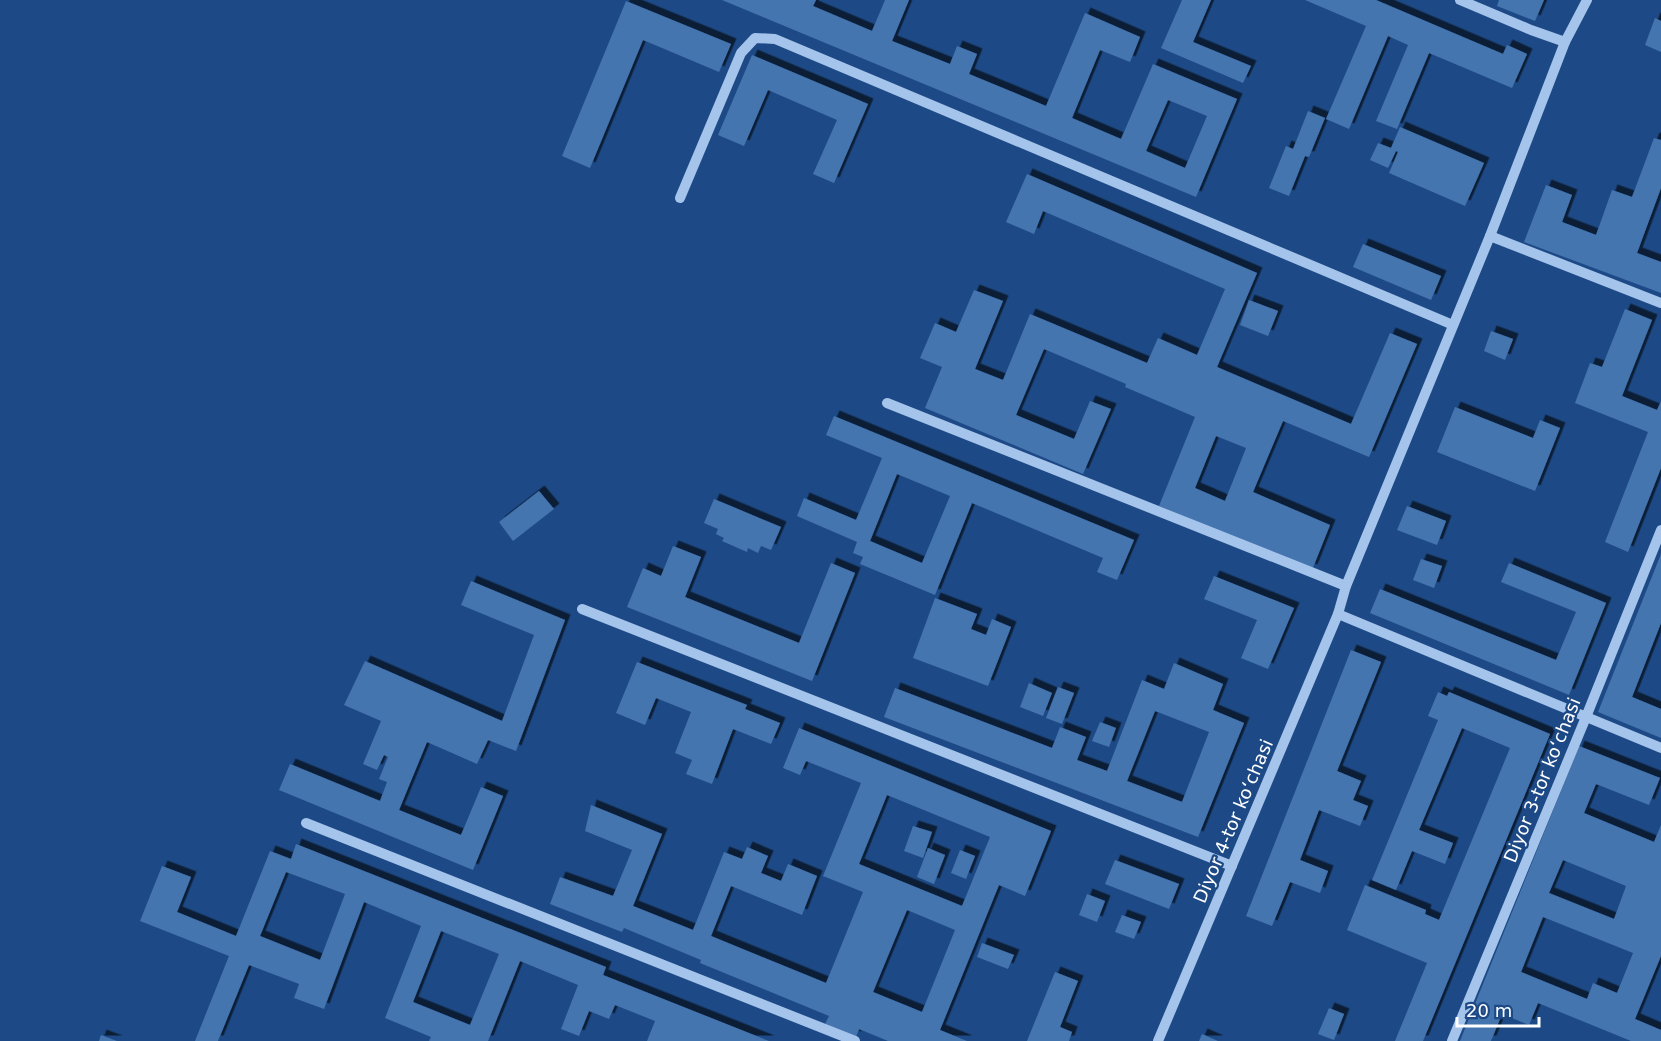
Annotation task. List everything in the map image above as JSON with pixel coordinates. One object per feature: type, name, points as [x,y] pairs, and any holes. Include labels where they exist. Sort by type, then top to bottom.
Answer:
[{"type":"street","points":[[1460,0],[1565,42]]},
{"type":"street","name":"Diyor 4-tor koʻchasi","points":[[1158,1041],[1338,614],[1346,586],[1490,236],[1565,42],[1587,0]]},
{"type":"street","points":[[681,198],[741,53],[756,38],[774,39],[1453,325]]},
{"type":"street","points":[[1490,236],[1661,303]]},
{"type":"street","points":[[887,403],[1346,586]]},
{"type":"street","name":"Diyor 3-tor koʻchasi","points":[[1452,1041],[1661,530]]},
{"type":"street","points":[[582,609],[1232,866]]},
{"type":"street","points":[[1338,614],[1661,748]]},
{"type":"street","points":[[306,823],[855,1041]]},
{"type":"building","points":[[722,0],[816,0],[813,6],[872,31],[885,0],[909,0],[892,41],[950,64],[957,46],[977,54],[969,74],[1046,106],[1085,13],[1140,37],[1130,62],[1100,50],[1072,118],[1121,139],[1153,64],[1237,99],[1196,197]],"holes":[[[1168,100],[1207,116],[1185,168],[1146,151]]]},
{"type":"building","points":[[1182,0],[1211,0],[1193,42],[1251,66],[1243,83],[1161,48]]},
{"type":"building","points":[[1305,0],[1376,0],[1503,54],[1507,45],[1527,54],[1512,88],[1429,53],[1397,129],[1376,121],[1408,45],[1388,36],[1349,129],[1326,119],[1366,26]]},
{"type":"building","points":[[1499,0],[1544,0],[1535,21],[1497,6]]},
{"type":"building","points":[[626,1],[731,44],[719,72],[643,40],[590,168],[562,156]]},
{"type":"building","points":[[1655,18],[1661,21],[1661,52],[1645,45]]},
{"type":"building","points":[[752,55],[868,104],[834,183],[813,174],[837,120],[768,90],[744,146],[718,135]]},
{"type":"building","points":[[1308,111],[1325,118],[1309,157],[1305,156],[1289,196],[1269,188],[1286,146],[1293,149]]},
{"type":"building","points":[[1400,127],[1484,163],[1465,206],[1389,173],[1398,152],[1396,151],[1388,168],[1370,160],[1378,143],[1391,148]]},
{"type":"building","points":[[1654,138],[1661,140],[1661,188],[1637,253],[1661,262],[1661,293],[1524,242],[1546,185],[1572,195],[1562,222],[1596,235],[1612,190],[1632,197]]},
{"type":"building","points":[[1027,174],[1257,273],[1217,367],[1351,424],[1390,333],[1417,344],[1369,457],[1283,421],[1253,492],[1330,525],[1312,570],[1159,506],[1195,417],[1044,349],[1016,415],[1074,439],[1090,401],[1111,409],[1083,474],[925,408],[942,367],[920,358],[935,323],[956,332],[974,290],[1003,301],[975,369],[1003,380],[1030,314],[1147,363],[1158,338],[1197,355],[1225,289],[1043,211],[1034,234],[1006,222]],"holes":[[[1216,436],[1246,448],[1225,501],[1195,488]]]},
{"type":"building","points":[[1363,244],[1441,276],[1431,300],[1353,267]]},
{"type":"building","points":[[1249,300],[1278,311],[1268,336],[1240,325]]},
{"type":"building","points":[[1625,309],[1652,320],[1622,396],[1657,410],[1661,401],[1661,468],[1628,552],[1605,542],[1648,432],[1575,403],[1590,363],[1602,367]]},
{"type":"building","points":[[1491,331],[1513,339],[1505,360],[1484,351]]},
{"type":"building","points":[[1455,407],[1533,438],[1540,420],[1560,428],[1535,491],[1437,452]]},
{"type":"building","points":[[834,416],[1134,540],[1117,580],[1097,572],[1103,558],[972,503],[935,595],[860,564],[863,557],[853,553],[857,542],[797,516],[804,498],[856,520],[882,458],[826,435]],"holes":[[[897,474],[950,496],[922,563],[870,541]]]},
{"type":"building","points":[[539,491],[554,509],[513,541],[499,522]]},
{"type":"building","points":[[714,499],[781,527],[771,550],[761,546],[758,553],[748,548],[747,552],[722,541],[724,538],[716,534],[718,529],[704,523]]},
{"type":"building","points":[[1407,506],[1446,521],[1437,545],[1397,530]]},
{"type":"building","points":[[673,546],[701,557],[685,597],[799,643],[831,563],[855,573],[812,681],[627,607],[643,568],[661,576]]},
{"type":"building","points":[[1661,554],[1661,623],[1632,697],[1661,709],[1661,738],[1598,712]]},
{"type":"building","points":[[1421,559],[1442,566],[1434,588],[1413,580]]},
{"type":"building","points":[[1509,563],[1606,603],[1569,695],[1370,613],[1380,589],[1556,660],[1576,612],[1501,582]]},
{"type":"building","points":[[1214,576],[1294,608],[1268,669],[1241,658],[1257,620],[1204,599]]},
{"type":"building","points":[[471,581],[565,620],[516,751],[488,740],[477,764],[427,742],[399,810],[461,835],[481,787],[503,796],[473,870],[279,790],[290,764],[380,801],[387,782],[379,779],[388,757],[384,755],[377,770],[363,764],[381,721],[344,705],[365,661],[502,721],[534,635],[461,605]]},
{"type":"building","points":[[935,598],[977,614],[971,629],[986,635],[992,619],[1011,627],[988,686],[913,658]]},
{"type":"building","points":[[1351,650],[1381,662],[1337,771],[1361,781],[1353,800],[1368,806],[1360,826],[1319,810],[1300,860],[1328,871],[1320,893],[1290,882],[1272,926],[1246,916]]},
{"type":"building","points":[[637,662],[747,705],[745,709],[780,723],[771,744],[733,729],[712,784],[686,774],[692,760],[675,753],[691,712],[656,698],[645,725],[616,713]]},
{"type":"building","points":[[1174,663],[1223,684],[1213,710],[1244,723],[1198,837],[884,717],[895,688],[1052,748],[1060,727],[1086,737],[1077,760],[1107,771],[1142,680],[1164,689]],"holes":[[[1155,711],[1209,732],[1182,802],[1127,781]]]},
{"type":"building","points":[[1029,683],[1052,693],[1043,716],[1020,707]]},
{"type":"building","points":[[1058,687],[1074,693],[1062,724],[1046,718]]},
{"type":"building","points":[[1438,692],[1447,696],[1449,692],[1550,734],[1423,1041],[1395,1041],[1427,963],[1347,930],[1365,885],[1426,910],[1425,914],[1439,920],[1510,748],[1462,728],[1419,830],[1453,843],[1445,864],[1412,851],[1396,890],[1372,880],[1438,720],[1428,716]]},
{"type":"building","points":[[1100,722],[1116,728],[1109,747],[1092,741]]},
{"type":"building","points":[[799,728],[1051,831],[1025,896],[999,885],[940,1030],[967,1041],[888,1041],[859,1029],[856,1037],[825,1024],[829,1016],[700,963],[701,960],[624,928],[622,932],[550,904],[560,877],[613,896],[632,850],[585,831],[591,805],[662,834],[633,906],[693,930],[724,852],[742,859],[747,847],[768,856],[761,873],[781,881],[788,864],[817,876],[802,915],[731,886],[711,936],[826,983],[863,892],[823,876],[861,783],[806,761],[800,775],[783,768]],"holes":[[[887,795],[990,837],[962,906],[859,864]],[[907,910],[955,930],[922,1012],[873,992]]]},
{"type":"building","points":[[1579,746],[1660,778],[1649,805],[1596,784],[1584,813],[1654,842],[1661,825],[1661,956],[1635,1019],[1661,1030],[1661,1041],[1631,1041],[1538,1003],[1529,1025],[1502,1014],[1491,1041],[1460,1041]],"holes":[[[1563,860],[1626,886],[1614,919],[1549,893]],[[1543,917],[1633,953],[1617,993],[1593,983],[1587,999],[1521,972]]]},
{"type":"building","points":[[913,826],[932,832],[923,858],[904,851]]},
{"type":"building","points":[[296,844],[606,967],[603,975],[769,1041],[647,1041],[655,1021],[615,1005],[609,1019],[589,1011],[579,1036],[561,1029],[578,985],[520,961],[488,1041],[429,1041],[431,1037],[385,1018],[421,926],[364,902],[324,1009],[294,998],[299,984],[249,965],[218,1041],[195,1041],[229,956],[140,921],[162,866],[191,877],[177,912],[236,936],[270,851],[291,859]],"holes":[[[286,872],[345,894],[320,960],[260,936]],[[441,931],[499,954],[470,1025],[413,1002]]]},
{"type":"building","points":[[928,848],[945,855],[934,884],[917,877]]},
{"type":"building","points":[[960,850],[975,856],[966,879],[951,873]]},
{"type":"building","points":[[1115,860],[1179,884],[1169,909],[1105,884]]},
{"type":"building","points":[[1087,894],[1105,901],[1097,922],[1079,915]]},
{"type":"building","points":[[1122,915],[1141,922],[1134,939],[1115,932]]},
{"type":"building","points":[[982,943],[1014,955],[1008,969],[977,957]]},
{"type":"building","points":[[1055,972],[1078,981],[1060,1027],[1072,1032],[1069,1041],[1027,1041]]},
{"type":"building","points":[[1329,1008],[1344,1014],[1334,1040],[1318,1034]]},
{"type":"building","points":[[1202,1034],[1218,1041],[1199,1041]]},
{"type":"building","points":[[101,1035],[117,1041],[99,1041]]}]
